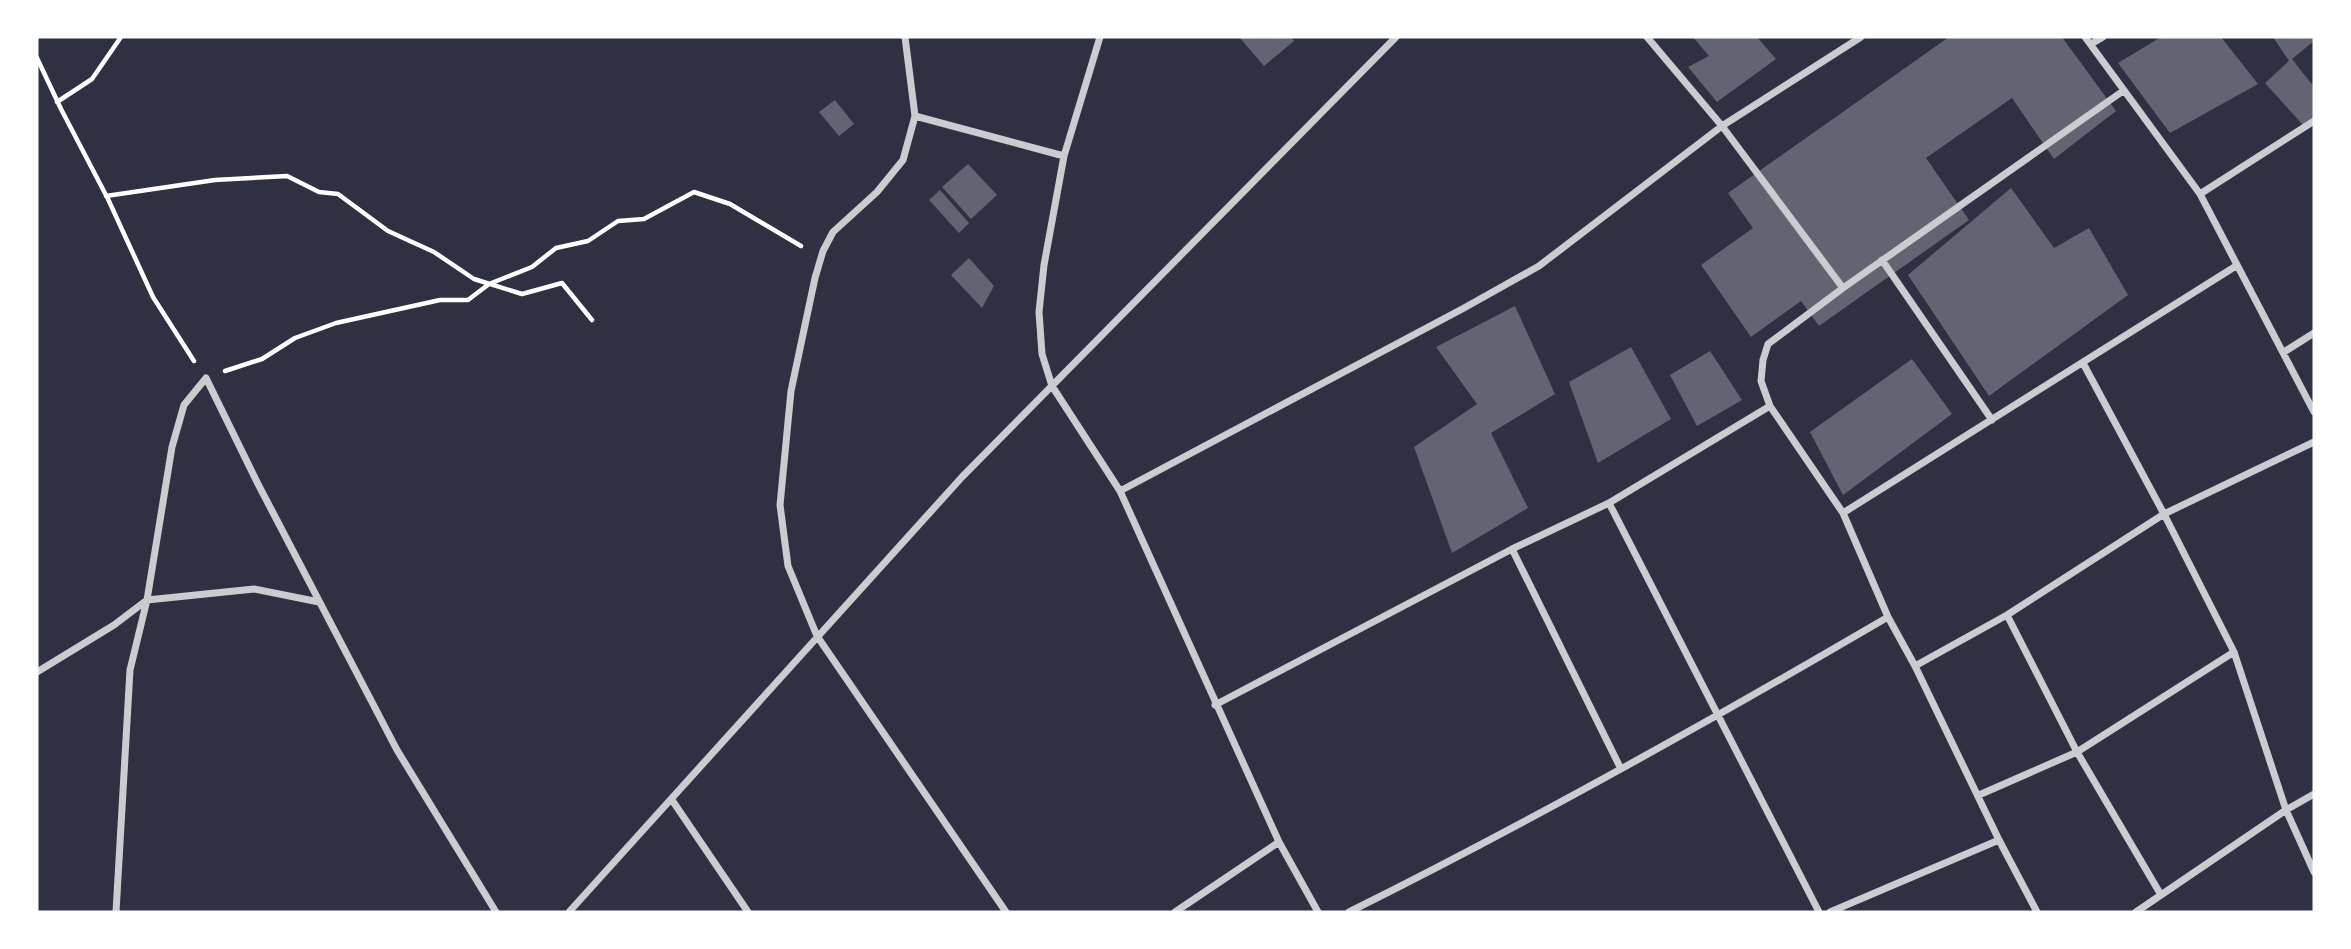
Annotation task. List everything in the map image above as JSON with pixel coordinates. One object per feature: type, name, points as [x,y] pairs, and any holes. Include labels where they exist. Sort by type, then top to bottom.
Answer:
[{"type":"street","points":[[905,37],[915,116],[903,160],[877,192],[833,232],[821,259],[791,391],[780,505],[788,566],[817,636],[1006,912]]},
{"type":"street","points":[[1100,37],[1064,156],[1044,265],[1039,312],[1042,354],[1052,386],[1120,491],[1279,842],[1318,912]]},
{"type":"street","points":[[569,912],[962,477],[1396,37]]},
{"type":"street","points":[[1647,37],[1722,126],[1843,288]]},
{"type":"street","points":[[1120,491],[1539,266],[1722,126],[1861,37]]},
{"type":"street","points":[[2085,37],[2200,194],[2314,412]]},
{"type":"street","points":[[2091,44],[2103,37]]},
{"type":"street","points":[[2037,912],[1999,840],[1916,666],[1888,617],[1843,513],[1770,406],[1761,381],[1763,360],[1768,344],[1882,260],[2123,91]]},
{"type":"street","points":[[915,116],[1064,156]]},
{"type":"street","points":[[2200,194],[2314,121]]},
{"type":"street","points":[[1882,260],[1992,420]]},
{"type":"street","points":[[1843,513],[2236,266]]},
{"type":"street","points":[[2284,352],[2314,333]]},
{"type":"street","points":[[2082,363],[2164,514],[2234,652],[2286,810],[2314,872]]},
{"type":"street","points":[[116,912],[130,670],[147,600],[172,447],[184,405],[206,378],[397,750],[496,912]]},
{"type":"street","points":[[1215,705],[1512,549],[1609,503],[1770,406]]},
{"type":"street","points":[[1916,666],[2007,615],[2164,514],[2314,442]]},
{"type":"street","points":[[1609,503],[1819,912]]},
{"type":"street","points":[[1512,549],[1620,768]]},
{"type":"street","points":[[37,672],[114,625],[147,600],[254,589],[319,602]]},
{"type":"street","points":[[2007,615],[2077,752],[2161,895]]},
{"type":"street","points":[[1349,912],[1435,869],[1717,716],[1888,617]]},
{"type":"street","points":[[1979,795],[2077,752],[2234,652]]},
{"type":"street","points":[[2136,912],[2286,810],[2314,794]]},
{"type":"street","points":[[672,800],[748,912]]},
{"type":"street","points":[[1830,912],[1999,840]]},
{"type":"street","points":[[1175,912],[1189,909],[1279,842]]},
{"type":"path","points":[[57,102],[92,79],[121,37]]},
{"type":"path","points":[[37,58],[106,195],[153,297],[206,378],[262,359],[295,338],[336,323],[440,300],[468,300],[489,284],[532,267],[556,248],[588,242],[618,221],[643,219],[694,192],[730,204],[821,259]]},
{"type":"path","points":[[106,195],[215,180],[288,176],[319,192],[338,194],[388,232],[434,252],[474,279],[522,294],[562,283],[592,320]]},
{"type":"building","points":[[1239,37],[1291,37],[1294,41],[1264,66]]},
{"type":"building","points":[[1693,37],[1757,37],[1776,59],[1717,102],[1688,67],[1709,56]]},
{"type":"building","points":[[1949,37],[2062,37],[2116,111],[2054,159],[2012,98],[1926,158],[1969,220],[1819,326],[1801,301],[1751,337],[1701,265],[1753,228],[1728,193]]},
{"type":"building","points":[[2161,37],[2221,37],[2258,84],[2170,133],[2118,63]]},
{"type":"building","points":[[2273,37],[2314,37],[2314,41],[2292,59],[2314,87],[2314,117],[2302,128],[2302,124],[2265,83],[2289,61]]},
{"type":"building","points":[[835,100],[854,124],[839,136],[819,112]]},
{"type":"building","points":[[968,164],[997,195],[971,219],[942,187]]},
{"type":"building","points":[[2011,188],[2054,248],[2089,228],[2128,295],[1989,396],[1908,275]]},
{"type":"building","points":[[940,190],[969,223],[959,233],[929,200]]},
{"type":"building","points":[[969,258],[994,286],[982,308],[951,275]]},
{"type":"building","points":[[1515,306],[1555,394],[1491,433],[1528,508],[1452,553],[1414,447],[1477,404],[1436,347]]},
{"type":"building","points":[[1631,347],[1671,419],[1598,463],[1569,382]]},
{"type":"building","points":[[1710,351],[1742,400],[1697,426],[1670,375]]},
{"type":"building","points":[[1912,359],[1952,414],[1843,495],[1810,432]]}]
